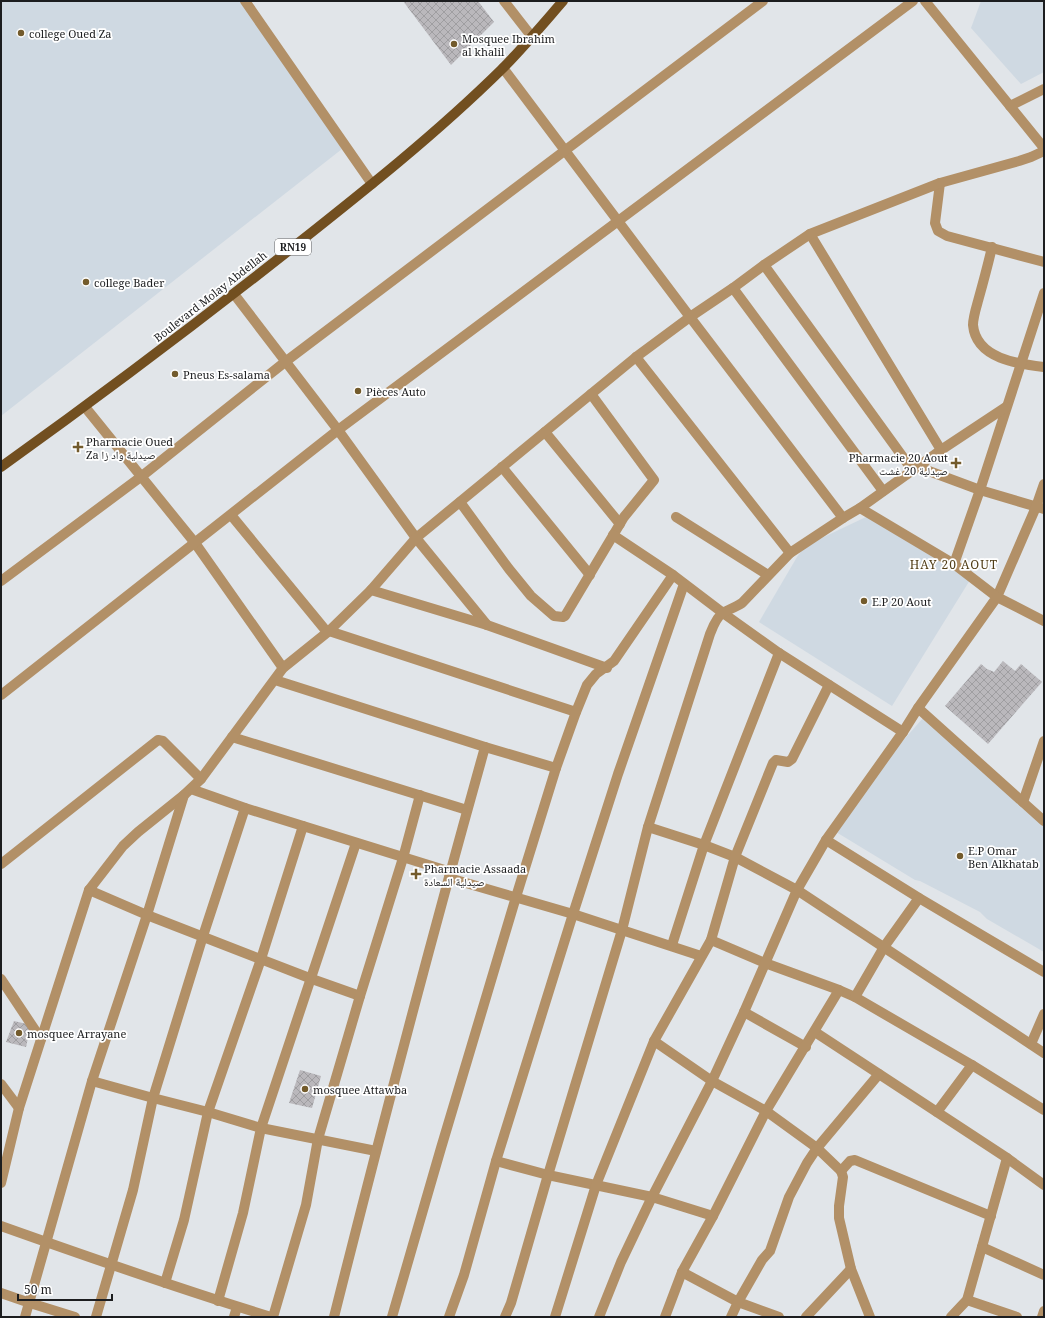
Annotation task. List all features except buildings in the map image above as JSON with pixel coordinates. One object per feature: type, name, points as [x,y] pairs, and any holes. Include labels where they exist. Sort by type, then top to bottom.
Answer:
[{"type":"main road","name":"Boulevard Molay Abdellah","points":[[1,467],[85,407],[234,294],[372,184],[425,140],[503,68],[563,1]]},
{"type":"street","points":[[244,1],[372,184]]},
{"type":"street","points":[[504,1],[532,37]]},
{"type":"street","points":[[1,581],[142,476],[285,362],[763,1]]},
{"type":"street","points":[[1,694],[338,430],[913,1]]},
{"type":"street","points":[[1,1183],[19,1108],[89,890],[123,846],[188,792],[201,779],[283,668],[328,632],[371,590],[416,538],[636,357],[764,265],[810,234],[940,182],[1019,161],[1044,150],[925,1]]},
{"type":"street","points":[[503,68],[564,152],[843,518]]},
{"type":"street","points":[[1010,106],[1044,89]]},
{"type":"street","points":[[940,182],[935,223],[938,231],[948,236],[1044,262]]},
{"type":"street","points":[[810,234],[941,450]]},
{"type":"street","points":[[992,247],[973,325],[976,336],[981,344],[1004,360],[1044,367]]},
{"type":"street","points":[[764,265],[915,469],[1040,508]]},
{"type":"street","points":[[733,288],[883,491]]},
{"type":"street","points":[[954,564],[980,490],[1044,293]]},
{"type":"street","points":[[234,294],[338,430],[416,538],[487,625]]},
{"type":"street","points":[[636,357],[790,553]]},
{"type":"street","points":[[460,502],[527,591],[554,616],[565,616],[620,524],[654,480],[591,394]]},
{"type":"street","points":[[85,407],[195,543],[283,668]]},
{"type":"street","points":[[505,1317],[511,1303],[622,930],[648,827],[714,623],[723,613],[742,603],[790,553],[860,508],[941,450],[1006,407]]},
{"type":"street","points":[[545,432],[620,524]]},
{"type":"street","points":[[502,467],[590,575]]},
{"type":"street","points":[[599,1317],[621,1262],[652,1197],[712,1081],[744,1012],[797,890],[826,840],[997,597],[1040,508],[1044,484]]},
{"type":"street","points":[[860,508],[954,564],[997,597],[1044,621]]},
{"type":"street","points":[[231,515],[328,632],[576,712]]},
{"type":"street","points":[[676,517],[768,575]]},
{"type":"street","points":[[613,535],[673,575],[779,653],[903,732]]},
{"type":"street","points":[[392,1317],[440,1148],[516,897],[556,768],[576,712],[587,685],[596,674],[607,668],[620,654],[673,575]]},
{"type":"street","points":[[449,1317],[464,1275],[496,1161],[573,914],[618,774],[684,584]]},
{"type":"street","points":[[371,590],[487,625],[607,668]]},
{"type":"street","points":[[672,945],[704,845],[779,653]]},
{"type":"street","points":[[275,680],[556,768]]},
{"type":"street","points":[[555,1317],[596,1185],[654,1041],[711,940],[735,857],[773,762],[776,760],[788,762],[792,759],[829,685]]},
{"type":"street","points":[[918,708],[1044,821]]},
{"type":"street","points":[[232,737],[468,810]]},
{"type":"street","points":[[1,864],[158,740],[163,742],[201,779]]},
{"type":"street","points":[[1023,802],[1044,741]]},
{"type":"street","points":[[334,1317],[376,1151],[485,747]]},
{"type":"street","points":[[188,792],[303,826],[403,858],[516,897],[672,945],[701,956]]},
{"type":"street","points":[[25,1317],[92,1081],[188,792]]},
{"type":"street","points":[[1,1226],[165,1284],[272,1317],[306,1205],[318,1139],[360,996],[403,858],[420,795]]},
{"type":"street","points":[[96,1317],[133,1190],[153,1098],[203,936],[245,808]]},
{"type":"street","points":[[165,1284],[184,1220],[208,1112],[261,959],[303,826]]},
{"type":"street","points":[[648,827],[704,845],[735,857],[797,890],[1044,1053]]},
{"type":"street","points":[[826,840],[919,898],[1044,972]]},
{"type":"street","points":[[218,1301],[243,1213],[261,1128],[312,979],[356,843]]},
{"type":"street","points":[[89,890],[147,915],[360,996]]},
{"type":"street","points":[[855,997],[884,947],[919,898]]},
{"type":"street","points":[[711,940],[765,963],[855,997],[972,1065],[1044,1110]]},
{"type":"street","points":[[1,979],[41,1039]]},
{"type":"street","points":[[665,1317],[682,1272],[713,1216],[766,1111],[839,990]]},
{"type":"street","points":[[744,1012],[806,1047]]},
{"type":"street","points":[[1031,1044],[1044,1014]]},
{"type":"street","points":[[815,1032],[1007,1158],[1044,1185]]},
{"type":"street","points":[[654,1041],[712,1081],[766,1111],[817,1148],[841,1171],[843,1177],[839,1218],[851,1269],[870,1317]]},
{"type":"street","points":[[937,1112],[972,1065]]},
{"type":"street","points":[[731,1317],[762,1260],[770,1251],[796,1182],[807,1163],[817,1148],[879,1074]]},
{"type":"street","points":[[92,1081],[208,1112],[261,1128],[376,1151]]},
{"type":"street","points":[[1,1084],[19,1108]]},
{"type":"street","points":[[951,1317],[967,1300],[1007,1158]]},
{"type":"street","points":[[841,1171],[850,1161],[855,1160],[991,1216]]},
{"type":"street","points":[[496,1161],[548,1175],[652,1197],[713,1216]]},
{"type":"street","points":[[982,1247],[1044,1275]]},
{"type":"street","points":[[806,1317],[851,1269]]},
{"type":"street","points":[[682,1272],[738,1302],[779,1317]]},
{"type":"street","points":[[1,1293],[75,1317]]},
{"type":"street","points":[[967,1300],[1017,1317]]},
{"type":"street","points":[[234,1317],[237,1307]]},
{"type":"street","points":[[1042,1317],[1044,1311]]},
{"type":"shaded area","name":"college Bader","points":[[1,1],[242,1],[342,149],[1,416]]},
{"type":"shaded area","points":[[981,1],[1044,1],[1044,72],[1021,84],[971,28]]},
{"type":"shaded area","name":"E.P 20 Aout","points":[[868,516],[970,580],[892,706],[759,622],[805,546]]},
{"type":"shaded area","name":"E.P Omar Ben Alkhatab","points":[[923,718],[1044,823],[1044,952],[987,919],[980,912],[920,881],[915,880],[836,832],[857,793]]},
{"type":"place","name":"college Oued Za","points":[[21,33]]},
{"type":"place","name":"Mosquee Ibrahim al khalil","points":[[454,44]]},
{"type":"place","name":"college Bader","points":[[86,282]]},
{"type":"place","name":"Pneus Es-salama","points":[[175,374]]},
{"type":"place","name":"Pièces Auto","points":[[358,391]]},
{"type":"place","name":"Pharmacie Oued Za صيدلية واد زا","points":[[78,447]]},
{"type":"place","name":"Pharmacie 20 Aout صيدلية 20 غشت","points":[[956,463]]},
{"type":"place","name":"E.P 20 Aout","points":[[864,601]]},
{"type":"place","name":"E.P Omar Ben Alkhatab","points":[[960,856]]},
{"type":"place","name":"Pharmacie Assaada صيدلية السعادة","points":[[416,874]]},
{"type":"place","name":"mosquee Arrayane","points":[[19,1033]]},
{"type":"place","name":"mosquee Attawba","points":[[305,1089]]},
{"type":"district","name":"HAY 20 AOUT","points":[[954,564]]}]
